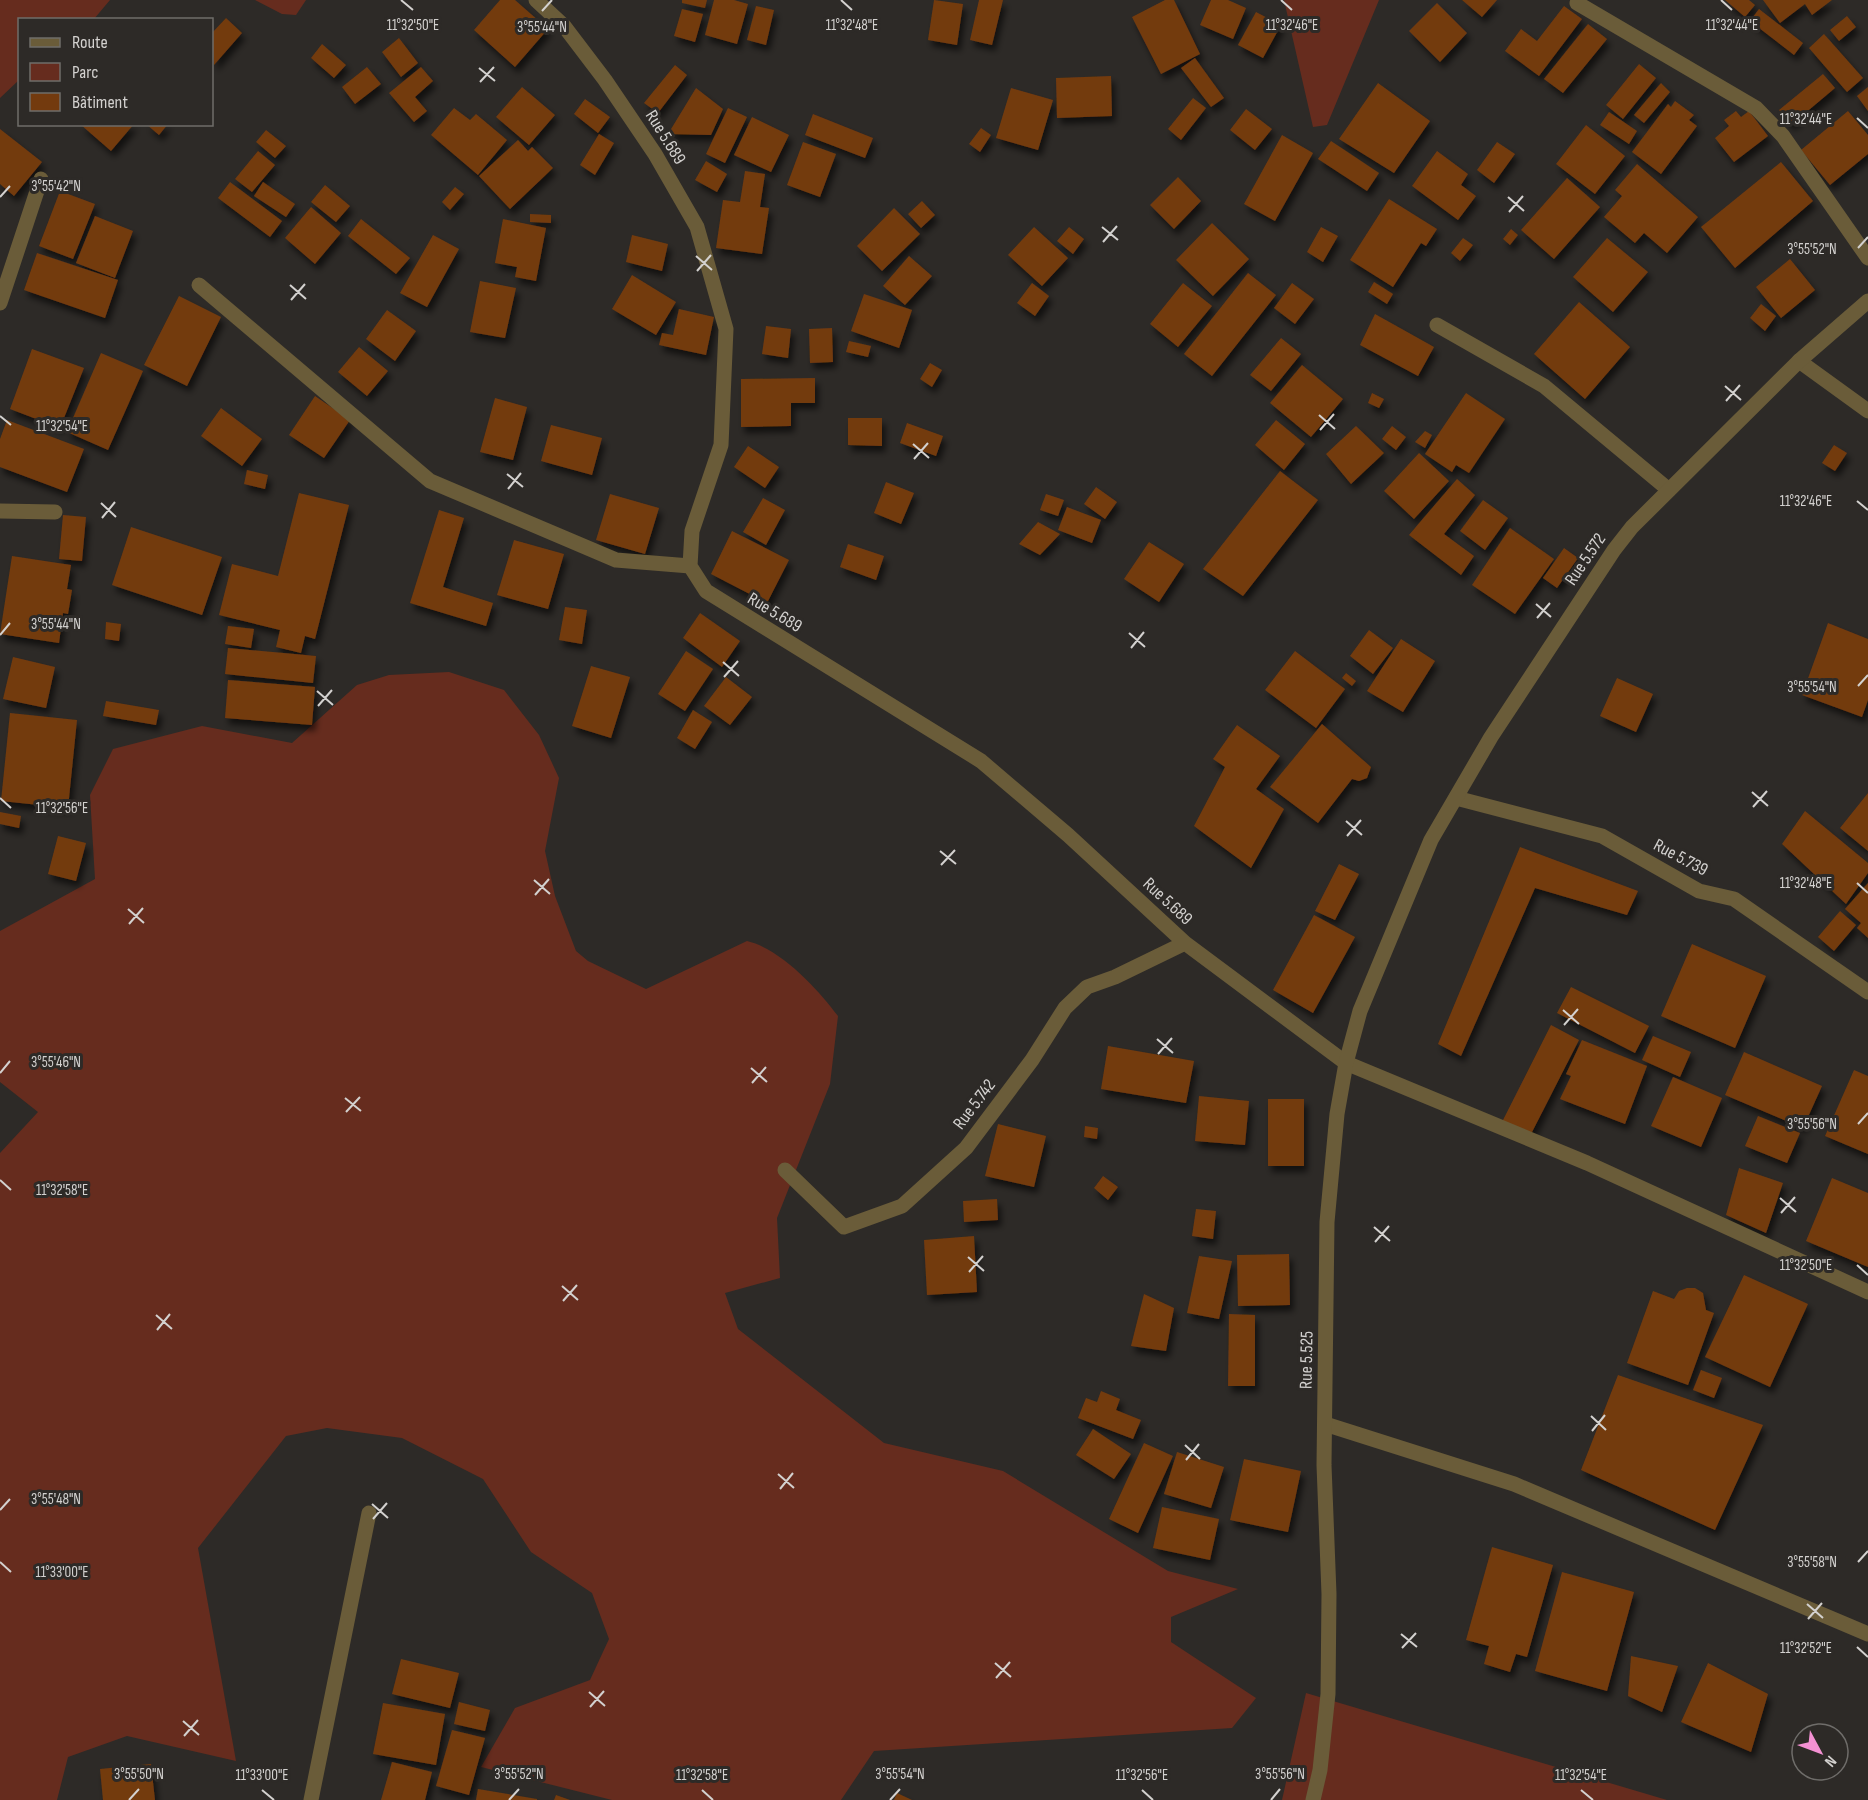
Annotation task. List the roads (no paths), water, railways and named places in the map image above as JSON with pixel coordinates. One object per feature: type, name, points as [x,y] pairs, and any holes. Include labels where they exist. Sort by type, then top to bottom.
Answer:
[{"type":"street","name":"Rue 5.689","points":[[536,0],[564,26],[605,80],[655,154],[697,228],[726,329],[721,445],[692,531],[690,566],[706,591],[981,761],[1068,835],[1185,943],[1346,1063],[1587,1163],[1776,1247],[1868,1292]]},
{"type":"street","points":[[1577,3],[1756,108],[1783,136],[1868,258]]},
{"type":"street","points":[[0,303],[41,179]]},
{"type":"street","points":[[199,285],[430,482],[616,560],[690,566]]},
{"type":"street","name":"Rue 5.572","points":[[1394,929],[1431,840],[1491,737],[1614,550],[1669,490],[1799,361],[1868,301]]},
{"type":"street","points":[[1437,325],[1544,386],[1669,490]]},
{"type":"street","points":[[1799,361],[1868,411]]},
{"type":"street","points":[[0,511],[55,512]]},
{"type":"street","name":"Rue 5.739","points":[[1456,798],[1602,836],[1699,891],[1734,899],[1868,992]]},
{"type":"street","name":"Rue 5.525","points":[[1313,1800],[1320,1770],[1328,1694],[1329,1594],[1325,1424],[1327,1222],[1337,1114],[1346,1063],[1360,1011],[1394,929]]},
{"type":"street","name":"Rue 5.742","points":[[785,1170],[844,1227],[902,1206],[966,1148],[1032,1060],[1065,1008],[1087,987],[1115,977],[1185,943]]},
{"type":"street","points":[[1325,1424],[1514,1484],[1868,1634]]},
{"type":"street","points":[[311,1800],[369,1513]]}]
